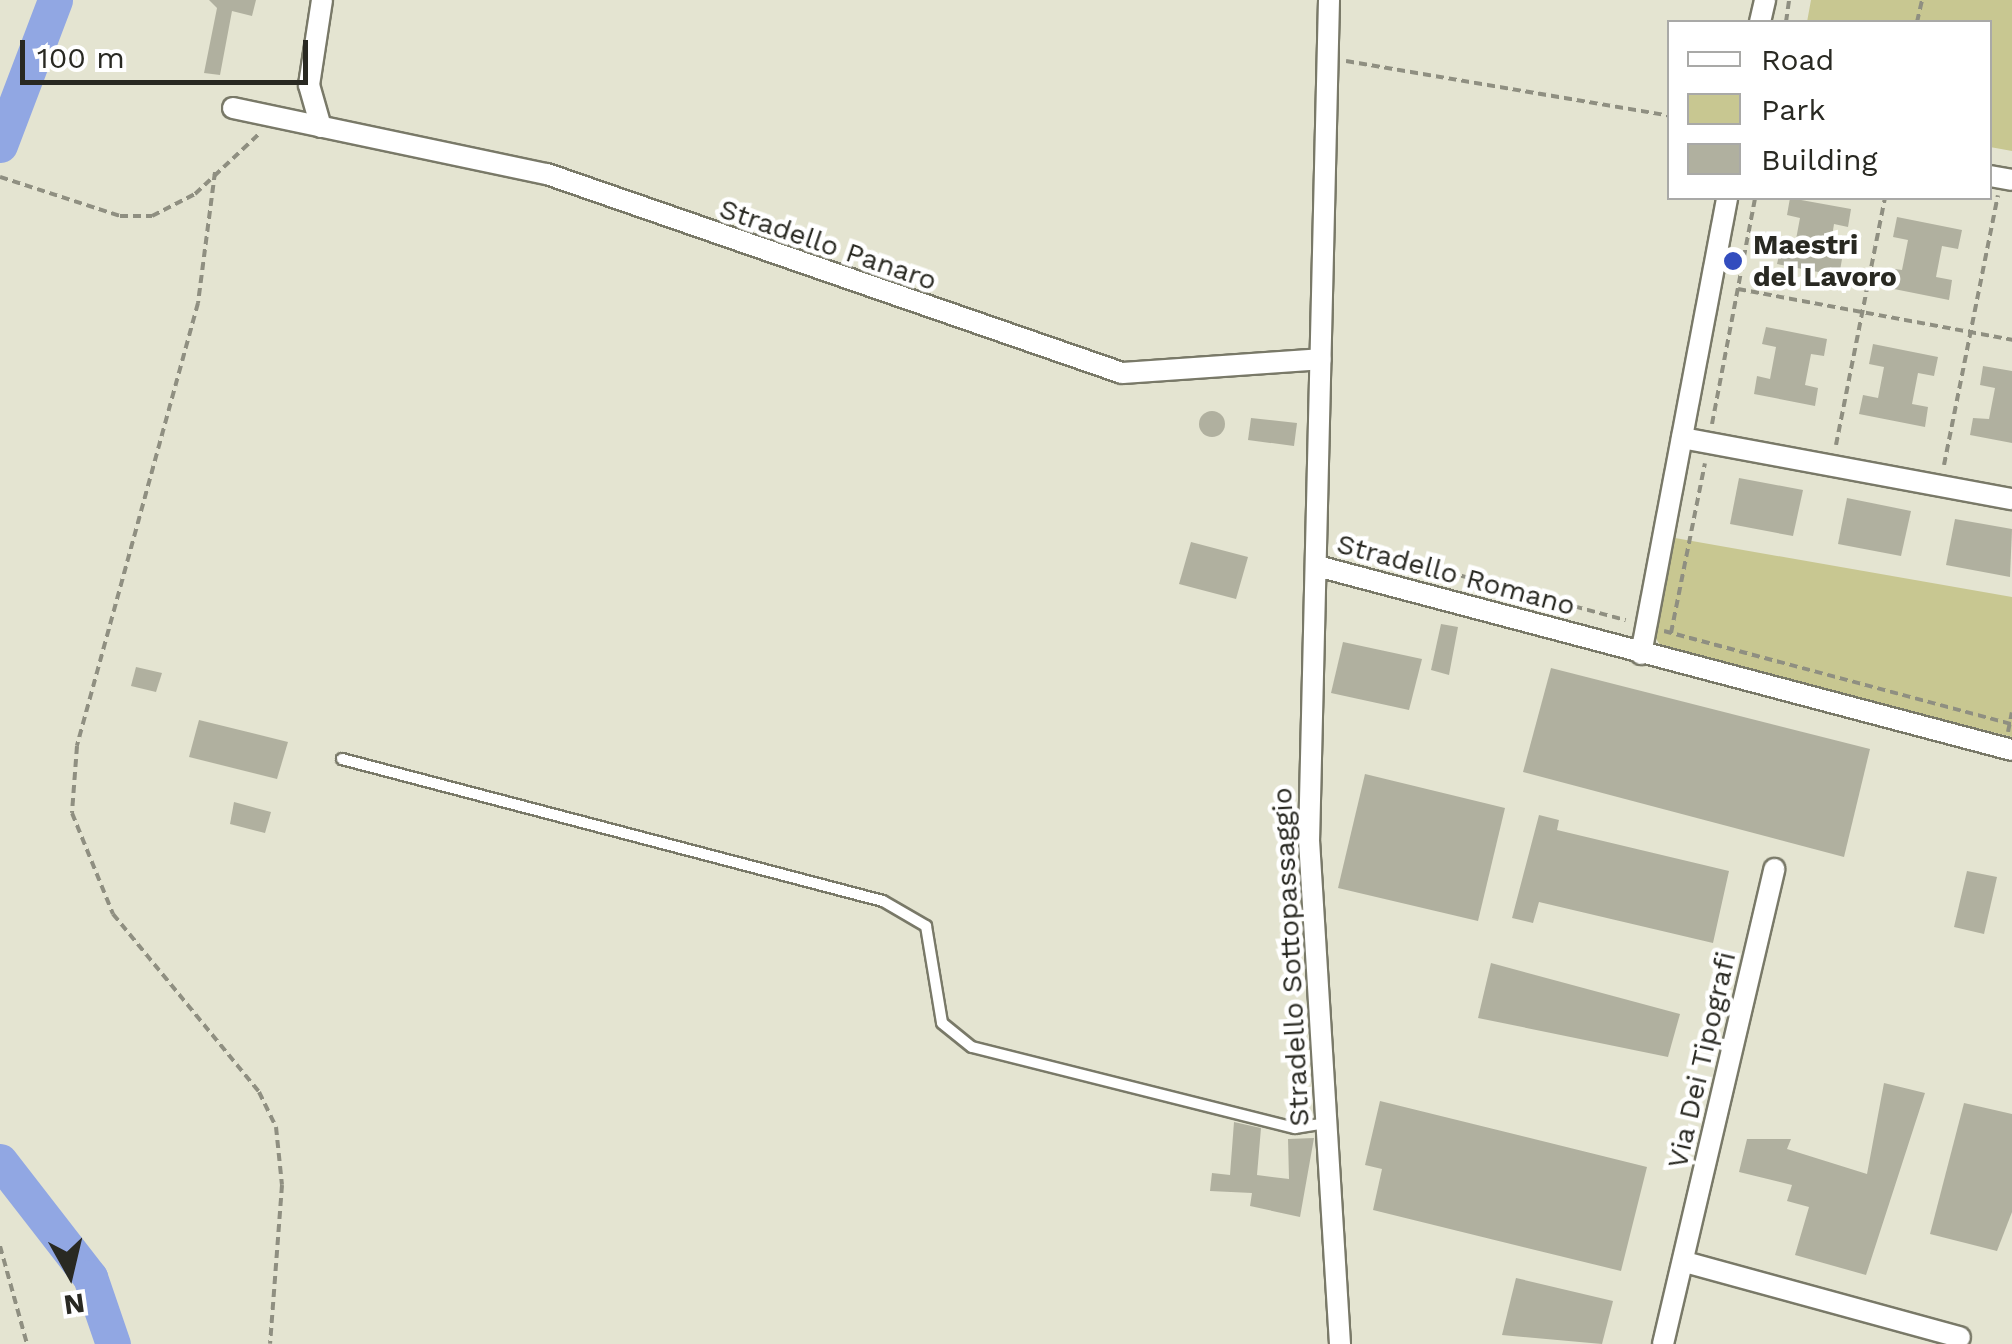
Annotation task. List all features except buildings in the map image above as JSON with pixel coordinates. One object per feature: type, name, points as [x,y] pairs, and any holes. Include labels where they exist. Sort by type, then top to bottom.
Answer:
[{"type":"street","points":[[321,127],[308,85],[322,0]]},
{"type":"street","name":"Stradello Romano","points":[[1329,0],[1314,536],[1317,566],[2012,750]]},
{"type":"street","name":"Stradello Panaro","points":[[234,108],[547,174],[1122,373],[1321,359]]},
{"type":"street","points":[[1641,654],[1727,200]]},
{"type":"street","points":[[1682,438],[2012,499]]},
{"type":"street","name":"Stradello Sottopassaggio","points":[[1317,566],[1309,840],[1340,1344]]},
{"type":"street","name":"Via Dei Tipografi","points":[[1663,1344],[1774,869]]},
{"type":"street","points":[[1685,1262],[1960,1337]]},
{"type":"lane","points":[[342,759],[882,900],[926,926],[942,1024],[972,1047],[1296,1128],[1327,1123]]},
{"type":"path","points":[[1327,58],[1667,115]]},
{"type":"path","points":[[0,177],[120,216],[176,206],[252,136],[274,130]]},
{"type":"path","points":[[214,172],[198,303],[76,746],[72,813],[113,914],[259,1092],[276,1127],[282,1185],[270,1344]]},
{"type":"path","points":[[1940,484],[2001,178]]},
{"type":"path","points":[[1671,633],[1755,200]]},
{"type":"path","points":[[1832,464],[1885,200]]},
{"type":"path","points":[[1738,289],[2012,340]]},
{"type":"path","points":[[1314,536],[2011,724],[2012,712]]},
{"type":"path","points":[[0,1246],[27,1344]]},
{"type":"green space","points":[[1811,0],[2012,0],[2012,151],[1992,147],[1992,20],[1807,20]]},
{"type":"green space","points":[[1675,538],[2012,597],[2012,737],[1662,648],[1655,637]]},
{"type":"waterway","points":[[0,145],[55,0]]},
{"type":"waterway","points":[[0,1161],[90,1277],[113,1344]]},
{"type":"place","name":"Maestri del Lavoro","points":[[1733,261]]}]
